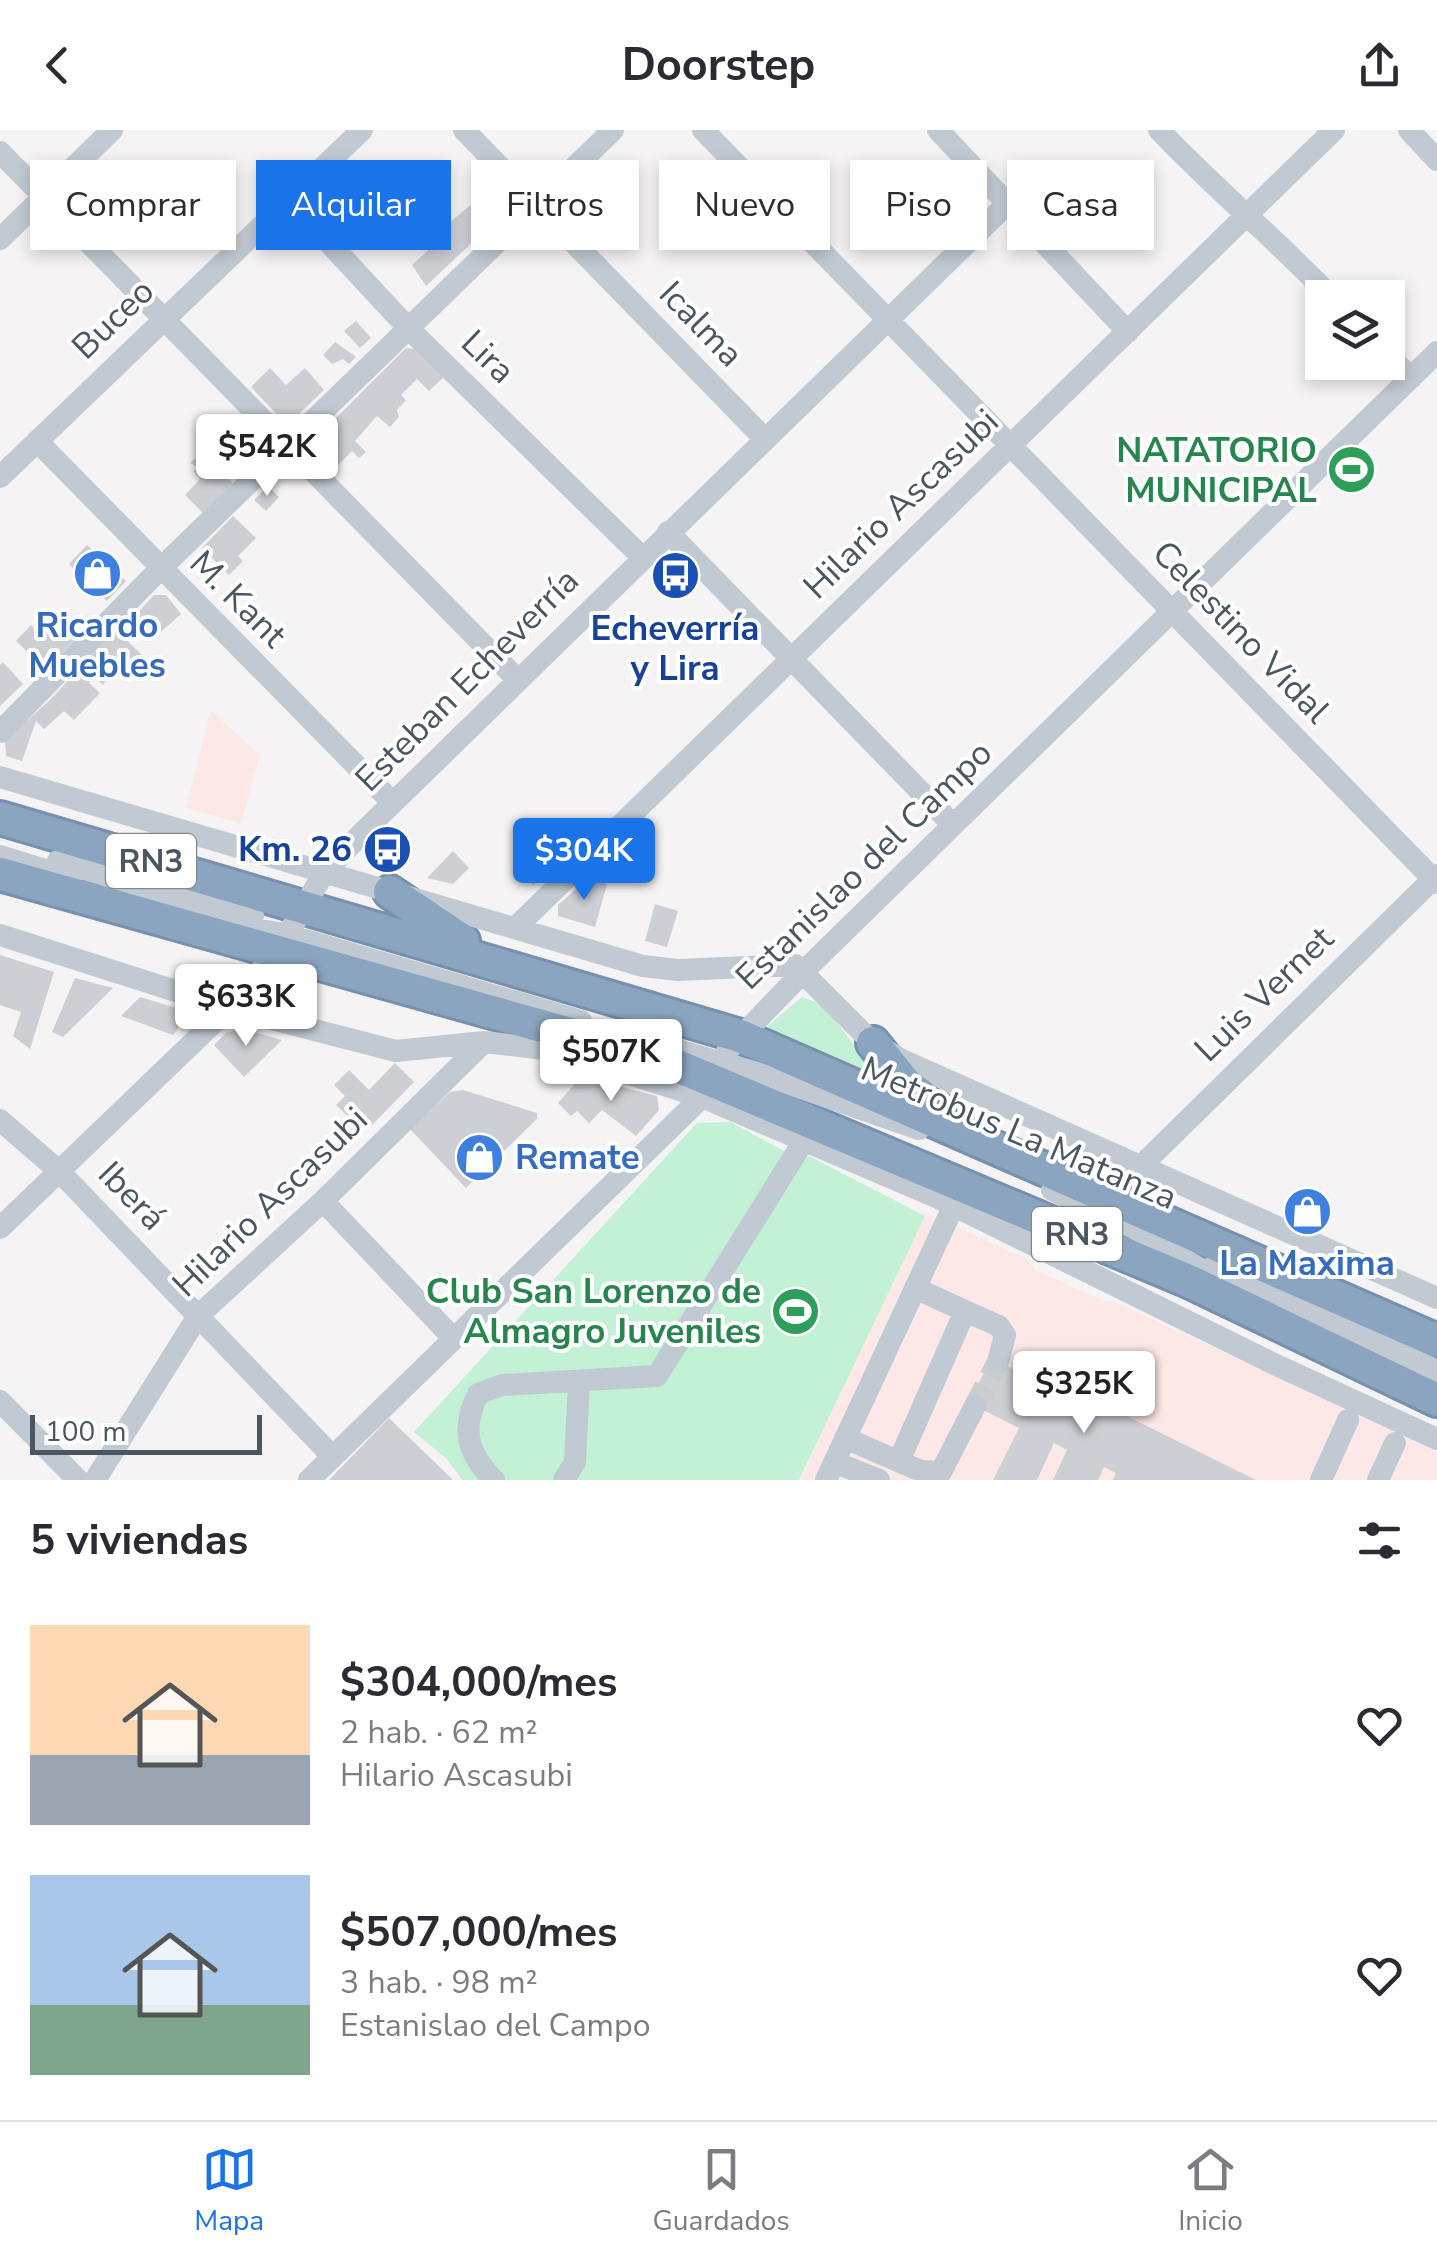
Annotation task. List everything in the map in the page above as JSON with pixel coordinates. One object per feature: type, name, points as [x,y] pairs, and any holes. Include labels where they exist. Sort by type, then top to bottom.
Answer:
[{"type":"highway","name":"RN3","points":[[0,818],[289,928],[453,998],[721,1065],[1011,1152],[1437,1341]]},
{"type":"highway","name":"RN3","points":[[0,874],[289,928],[492,960],[685,1020],[721,1065],[1437,1400]]},
{"type":"highway","points":[[390,892],[492,960]]},
{"type":"highway","points":[[453,998],[553,1050]]},
{"type":"highway","points":[[873,1043],[927,1102],[1011,1152]]},
{"type":"street","points":[[81,160],[112,130]]},
{"type":"street","name":"Buceo","points":[[332,160],[362,130]]},
{"type":"street","name":"Icalma","points":[[464,130],[492,160]]},
{"type":"street","points":[[583,160],[613,130]]},
{"type":"street","name":"Celestino Vidal","points":[[703,130],[1436,879]]},
{"type":"street","points":[[938,130],[1007,200]]},
{"type":"street","points":[[1158,130],[1231,205],[1248,215],[1314,280]]},
{"type":"street","name":"Hilario Ascasubi","points":[[515,928],[1334,130]]},
{"type":"street","points":[[1408,130],[1437,160]]},
{"type":"street","points":[[0,152],[30,183]]},
{"type":"street","name":"Esteban Echeverría","points":[[0,1228],[229,1008],[289,928],[324,873],[763,438],[1007,204]]},
{"type":"street","points":[[0,239],[30,209]]},
{"type":"street","name":"Buceo","points":[[0,478],[256,233]]},
{"type":"street","points":[[95,250],[518,680]]},
{"type":"street","name":"Lira","points":[[336,250],[410,330],[642,557]]},
{"type":"street","points":[[0,732],[160,570],[491,250]]},
{"type":"street","name":"Icalma","points":[[579,250],[763,438]]},
{"type":"street","points":[[1053,250],[1128,332]]},
{"type":"street","name":"Estanislao del Campo","points":[[309,1480],[721,1065],[806,970],[1437,352]]},
{"type":"street","points":[[1405,373],[1410,378]]},
{"type":"street","name":"M. Kant","points":[[37,441],[393,803]]},
{"type":"street","points":[[668,532],[954,826]]},
{"type":"street","points":[[0,778],[660,970],[785,963],[806,970],[873,1043],[936,1077],[1437,1298]]},
{"type":"street","name":"Metrobus La Matanza","points":[[0,842],[289,928],[721,1065],[952,1144],[1132,1227],[1230,1287],[1437,1384]]},
{"type":"street","name":"Metrobus La Matanza","points":[[0,856],[223,924],[289,928]]},
{"type":"street","name":"Luis Vernet","points":[[1142,1165],[1436,879]]},
{"type":"street","points":[[0,934],[229,1008],[396,1052],[484,1042],[721,1065],[806,1138],[954,1205],[1272,1363],[1437,1439]]},
{"type":"street","name":"Hilario Ascasubi","points":[[94,1480],[198,1316],[323,1201],[484,1042]]},
{"type":"street","name":"Metrobus La Matanza","points":[[721,1065],[1146,1220],[1236,1278],[1437,1371]]},
{"type":"street","name":"Iberá","points":[[0,1120],[60,1172],[332,1456]]},
{"type":"street","points":[[494,1480],[470,1453],[467,1417],[478,1394],[502,1385],[657,1376],[806,1138]]},
{"type":"street","points":[[323,1201],[453,1338]]},
{"type":"street","points":[[878,1480],[830,1471],[954,1205]]},
{"type":"street","points":[[915,1288],[1000,1326],[1005,1334],[998,1362]]},
{"type":"street","points":[[899,1461],[965,1311]]},
{"type":"street","points":[[564,1480],[575,1462],[579,1381]]},
{"type":"street","points":[[0,1401],[78,1480]]},
{"type":"street","points":[[845,1438],[932,1475],[942,1472],[976,1406]]},
{"type":"street","points":[[1321,1480],[1348,1420]]},
{"type":"street","points":[[1378,1480],[1395,1443]]},
{"type":"shaded area","points":[[211,711],[260,755],[241,823],[186,808]]},
{"type":"shaded area","points":[[924,1212],[1029,1260],[1035,1270],[1104,1301],[1113,1301],[1437,1452],[1437,1480],[800,1480]]},
{"type":"green space","points":[[802,997],[823,1005],[890,1091],[765,1036],[770,1024]]},
{"type":"green space","points":[[730,1122],[801,1160],[809,1156],[925,1216],[799,1480],[462,1480],[447,1459],[414,1432],[697,1123]]},
{"type":"building","points":[[471,204],[471,243],[426,286],[412,265],[428,250],[451,250],[451,221]]},
{"type":"building","points":[[356,321],[371,338],[360,348],[344,331]]},
{"type":"building","points":[[335,342],[356,357],[349,364],[343,359],[332,364],[323,355]]},
{"type":"building","points":[[406,348],[421,350],[446,375],[429,391],[417,379],[401,395],[406,400],[390,427],[377,416],[355,441],[366,452],[359,458],[352,451],[333,470],[313,451],[313,441]]},
{"type":"building","points":[[270,368],[286,385],[305,368],[324,390],[287,425],[251,387]]},
{"type":"building","points":[[252,430],[261,439],[261,451],[248,464],[233,449]]},
{"type":"building","points":[[202,452],[233,483],[203,513],[185,495],[200,479],[193,471],[200,468],[190,463]]},
{"type":"building","points":[[268,486],[279,497],[266,511],[254,500]]},
{"type":"building","points":[[233,516],[256,538],[238,556],[243,561],[229,575],[202,548]]},
{"type":"building","name":"Ricardo Muebles","points":[[87,545],[126,581],[107,601],[69,564]]},
{"type":"building","points":[[154,595],[166,595],[181,614],[154,638],[133,618]]},
{"type":"building","points":[[53,615],[76,638],[46,670],[16,641],[31,625],[38,632]]},
{"type":"building","points":[[115,629],[142,655],[125,672],[121,667],[109,675],[103,685],[95,677],[89,683],[100,693],[74,720],[64,711],[44,729],[36,721],[22,761],[6,756],[5,740],[51,699]]},
{"type":"building","points":[[3,662],[23,684],[0,706],[0,665]]},
{"type":"building","points":[[453,851],[469,868],[453,884],[427,878]]},
{"type":"building","points":[[532,852],[549,871],[533,885],[516,866]]},
{"type":"building","points":[[588,878],[607,884],[595,927],[558,916],[558,905]]},
{"type":"building","points":[[655,904],[678,911],[667,947],[645,941]]},
{"type":"building","points":[[0,955],[54,972],[30,1049],[13,1036],[21,1012],[0,1005]]},
{"type":"building","points":[[75,978],[113,988],[63,1037],[52,1032]]},
{"type":"building","points":[[140,997],[190,1012],[173,1035],[121,1016]]},
{"type":"building","points":[[242,1029],[282,1040],[244,1077],[214,1045],[226,1033]]},
{"type":"building","points":[[395,1063],[414,1082],[372,1125],[358,1112],[351,1119],[336,1105],[345,1096],[334,1085],[349,1070],[369,1090]]},
{"type":"building","points":[[581,1077],[657,1096],[659,1110],[636,1136],[602,1110],[589,1123],[577,1111],[571,1116],[558,1103]]},
{"type":"building","points":[[463,1090],[537,1113],[537,1119],[466,1188],[410,1129],[450,1092]]},
{"type":"building","points":[[991,1358],[1070,1398],[1074,1390],[1256,1480],[1113,1480],[1116,1473],[1104,1467],[1098,1480],[1053,1480],[1067,1450],[1054,1443],[1037,1480],[993,1480],[1019,1428],[969,1403]]},
{"type":"building","points":[[389,1418],[453,1480],[329,1480]]},
{"type":"tunnel","points":[[975,1406],[998,1362]]},
{"type":"place","name":"NATATORIO MUNICIPAL","points":[[1352,470]]},
{"type":"place","name":"Ricardo Muebles","points":[[97,573]]},
{"type":"place","name":"Echeverría y Lira","points":[[675,576]]},
{"type":"place","name":"Km. 26","points":[[387,849]]},
{"type":"place","name":"Remate","points":[[480,1157]]},
{"type":"place","name":"La Maxima","points":[[1307,1211]]},
{"type":"place","name":"Club San Lorenzo de Almagro Juveniles","points":[[796,1311]]}]
